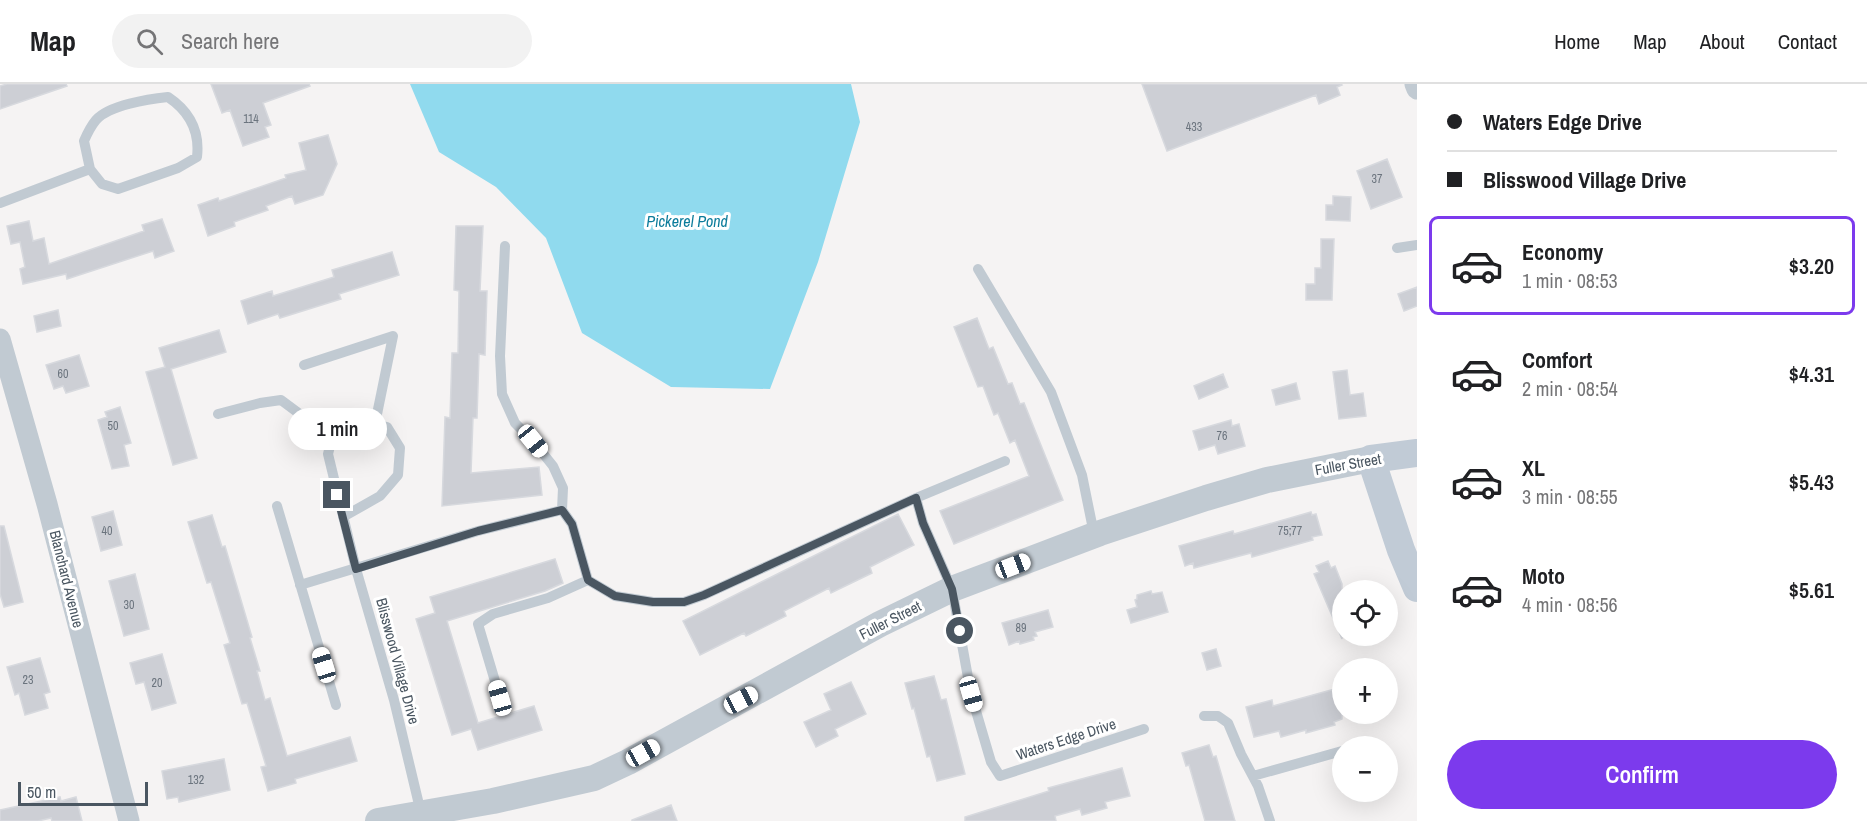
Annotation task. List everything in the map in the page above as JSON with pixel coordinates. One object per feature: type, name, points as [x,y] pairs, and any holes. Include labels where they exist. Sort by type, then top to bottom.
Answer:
[{"type":"main road","name":"Fuller Street","points":[[1371,459],[1417,453]]},
{"type":"main road","points":[[1371,459],[1401,550],[1417,588]]},
{"type":"street","points":[[1415,84],[1417,88]]},
{"type":"street","name":"Blanchard Avenue","points":[[0,339],[47,504],[129,821]]},
{"type":"street","name":"Fuller Street","points":[[378,821],[493,801],[594,778],[628,762],[880,624],[952,589],[1094,535],[1267,480],[1371,459]]},
{"type":"lane","points":[[168,97],[183,107],[196,136],[197,157],[178,168],[118,189],[102,184],[90,169],[84,141],[97,119],[117,108],[145,99],[168,97]]},
{"type":"lane","points":[[0,203],[90,169]]},
{"type":"lane","points":[[1397,248],[1417,245]]},
{"type":"lane","points":[[505,246],[500,356],[502,394],[515,423],[554,466],[563,488],[562,510],[572,524],[588,580],[615,596],[653,602],[684,602],[916,498],[1005,461]]},
{"type":"lane","points":[[978,269],[1051,392],[1082,475],[1094,535]]},
{"type":"lane","points":[[304,365],[393,336],[375,424]]},
{"type":"lane","points":[[218,414],[281,400],[332,438],[345,428],[367,422],[387,427],[400,448],[398,475],[380,495],[343,517]]},
{"type":"lane","name":"Blisswood Village Drive","points":[[332,438],[328,454],[356,569],[394,700],[421,813]]},
{"type":"lane","name":"Waters Edge Drive","points":[[916,498],[923,523],[952,589],[971,694],[990,762],[1000,776],[1144,729]]},
{"type":"lane","points":[[277,506],[336,705]]},
{"type":"lane","points":[[300,585],[478,531],[562,510]]},
{"type":"lane","points":[[500,698],[478,624],[493,614],[548,598],[588,580]]},
{"type":"lane","points":[[1204,716],[1218,716],[1228,723],[1253,776],[1270,821]]},
{"type":"lane","points":[[1253,776],[1332,755]]},
{"type":"water","name":"Pickerel Pond","points":[[410,84],[851,84],[860,122],[818,262],[770,389],[671,387],[582,333],[546,238],[496,187],[439,152]]},
{"type":"building","points":[[66,84],[67,86],[0,109],[0,86]]},
{"type":"building","points":[[211,84],[309,84],[310,86],[263,103],[271,125],[265,127],[269,137],[243,146],[230,110],[222,113]]},
{"type":"building","points":[[1142,84],[1342,85],[1337,87],[1340,95],[1319,104],[1316,95],[1167,151]]},
{"type":"building","points":[[328,135],[337,164],[323,195],[295,204],[292,196],[266,206],[268,210],[234,222],[235,226],[208,236],[198,205],[218,198],[219,201],[286,178],[285,175],[306,170],[299,143]]},
{"type":"building","points":[[1387,159],[1402,197],[1371,209],[1357,171]]},
{"type":"building","points":[[1333,196],[1351,197],[1350,221],[1326,220],[1326,205],[1333,205]]},
{"type":"building","points":[[162,219],[174,251],[155,258],[153,251],[67,279],[66,274],[23,284],[20,269],[25,267],[20,242],[11,244],[7,226],[29,221],[33,241],[44,238],[49,264],[144,231],[142,225]]},
{"type":"building","points":[[456,226],[483,226],[480,291],[487,291],[485,355],[479,354],[477,418],[473,418],[471,473],[539,467],[542,495],[442,506],[445,417],[450,418],[452,353],[458,353],[459,291],[454,290]]},
{"type":"building","points":[[1321,239],[1334,239],[1332,300],[1306,300],[1306,284],[1315,284],[1315,268],[1321,268]]},
{"type":"building","points":[[392,252],[399,275],[339,294],[341,299],[280,318],[278,314],[248,324],[241,301],[272,291],[273,296],[334,277],[332,270]]},
{"type":"building","points":[[1417,287],[1417,306],[1404,311],[1398,294]]},
{"type":"building","points":[[58,310],[61,326],[37,332],[34,316]]},
{"type":"building","points":[[977,318],[989,349],[993,347],[1008,384],[1012,383],[1020,404],[1024,403],[1063,500],[954,544],[940,511],[1029,476],[1015,440],[1010,443],[998,413],[994,415],[983,386],[978,387],[954,327]]},
{"type":"building","points":[[219,330],[226,352],[171,369],[197,458],[173,465],[146,372],[165,367],[159,348]]},
{"type":"building","points":[[79,355],[89,386],[66,393],[63,386],[54,389],[46,365]]},
{"type":"building","points":[[1347,370],[1350,395],[1363,393],[1366,416],[1339,419],[1333,372]]},
{"type":"building","points":[[1223,374],[1228,387],[1199,399],[1194,386]]},
{"type":"building","points":[[1296,383],[1300,399],[1276,405],[1272,390]]},
{"type":"building","points":[[120,407],[131,443],[124,445],[129,466],[112,469],[98,420],[107,417],[105,412]]},
{"type":"building","points":[[1231,420],[1232,426],[1239,424],[1245,446],[1218,454],[1215,445],[1199,450],[1193,431]]},
{"type":"building","points":[[113,511],[122,545],[101,551],[92,517]]},
{"type":"building","points":[[1311,512],[1312,515],[1316,514],[1322,535],[1312,537],[1313,540],[1252,557],[1251,553],[1194,568],[1193,563],[1185,566],[1179,546],[1233,531],[1234,534]]},
{"type":"building","points":[[898,514],[914,545],[870,567],[872,573],[831,593],[829,588],[784,611],[786,616],[746,636],[744,633],[700,655],[683,621]]},
{"type":"building","points":[[212,515],[222,547],[225,546],[252,637],[250,638],[260,671],[257,671],[265,700],[270,698],[287,756],[350,737],[357,761],[295,779],[296,783],[268,791],[261,767],[266,766],[247,703],[242,704],[224,645],[230,643],[211,582],[207,583],[188,522]]},
{"type":"building","points":[[0,526],[4,526],[23,602],[4,607],[0,594]]},
{"type":"building","points":[[555,559],[563,583],[545,591],[447,621],[478,723],[534,706],[542,730],[478,750],[471,729],[452,735],[416,619],[435,613],[430,597]]},
{"type":"building","points":[[1328,561],[1331,568],[1335,566],[1340,580],[1332,580],[1332,616],[1314,574],[1319,572],[1316,566]]},
{"type":"building","points":[[135,574],[149,629],[124,636],[109,581]]},
{"type":"building","points":[[1151,591],[1152,594],[1162,592],[1168,612],[1131,623],[1127,610],[1137,607],[1135,600],[1137,595]]},
{"type":"building","points":[[1048,610],[1053,627],[1035,632],[1037,636],[1033,637],[1034,640],[1020,644],[1019,641],[1009,645],[1002,623]]},
{"type":"building","points":[[1216,649],[1221,666],[1207,670],[1202,653]]},
{"type":"building","points":[[162,654],[176,703],[152,710],[144,682],[136,684],[130,663]]},
{"type":"building","points":[[40,658],[50,692],[44,694],[48,708],[25,715],[19,693],[15,695],[7,667]]},
{"type":"building","points":[[934,676],[941,700],[946,699],[965,774],[937,781],[930,756],[927,757],[905,683]]},
{"type":"building","points":[[851,682],[866,714],[835,729],[838,736],[816,747],[804,722],[831,710],[824,694]]},
{"type":"building","points":[[1332,690],[1332,724],[1335,725],[1281,737],[1279,731],[1254,737],[1246,707],[1272,700],[1273,706]]},
{"type":"building","points":[[1209,745],[1213,757],[1216,756],[1235,821],[1205,821],[1189,765],[1186,766],[1182,753]]},
{"type":"building","points":[[224,759],[230,790],[179,802],[178,797],[167,799],[162,771]]},
{"type":"building","points":[[1122,768],[1130,796],[1105,802],[1107,808],[1082,815],[1080,809],[1055,816],[1056,821],[965,821],[965,817],[1049,791],[1048,788]]},
{"type":"building","points":[[60,797],[61,801],[76,797],[82,821],[52,821],[51,818],[38,821],[0,821],[0,810]]},
{"type":"building","points":[[671,805],[677,821],[632,821],[632,820]]},
{"type":"route","points":[[337,495],[356,569],[478,531],[562,510],[572,524],[588,580],[615,596],[653,602],[684,602],[704,595],[916,498],[923,523],[952,589],[960,631]]}]
